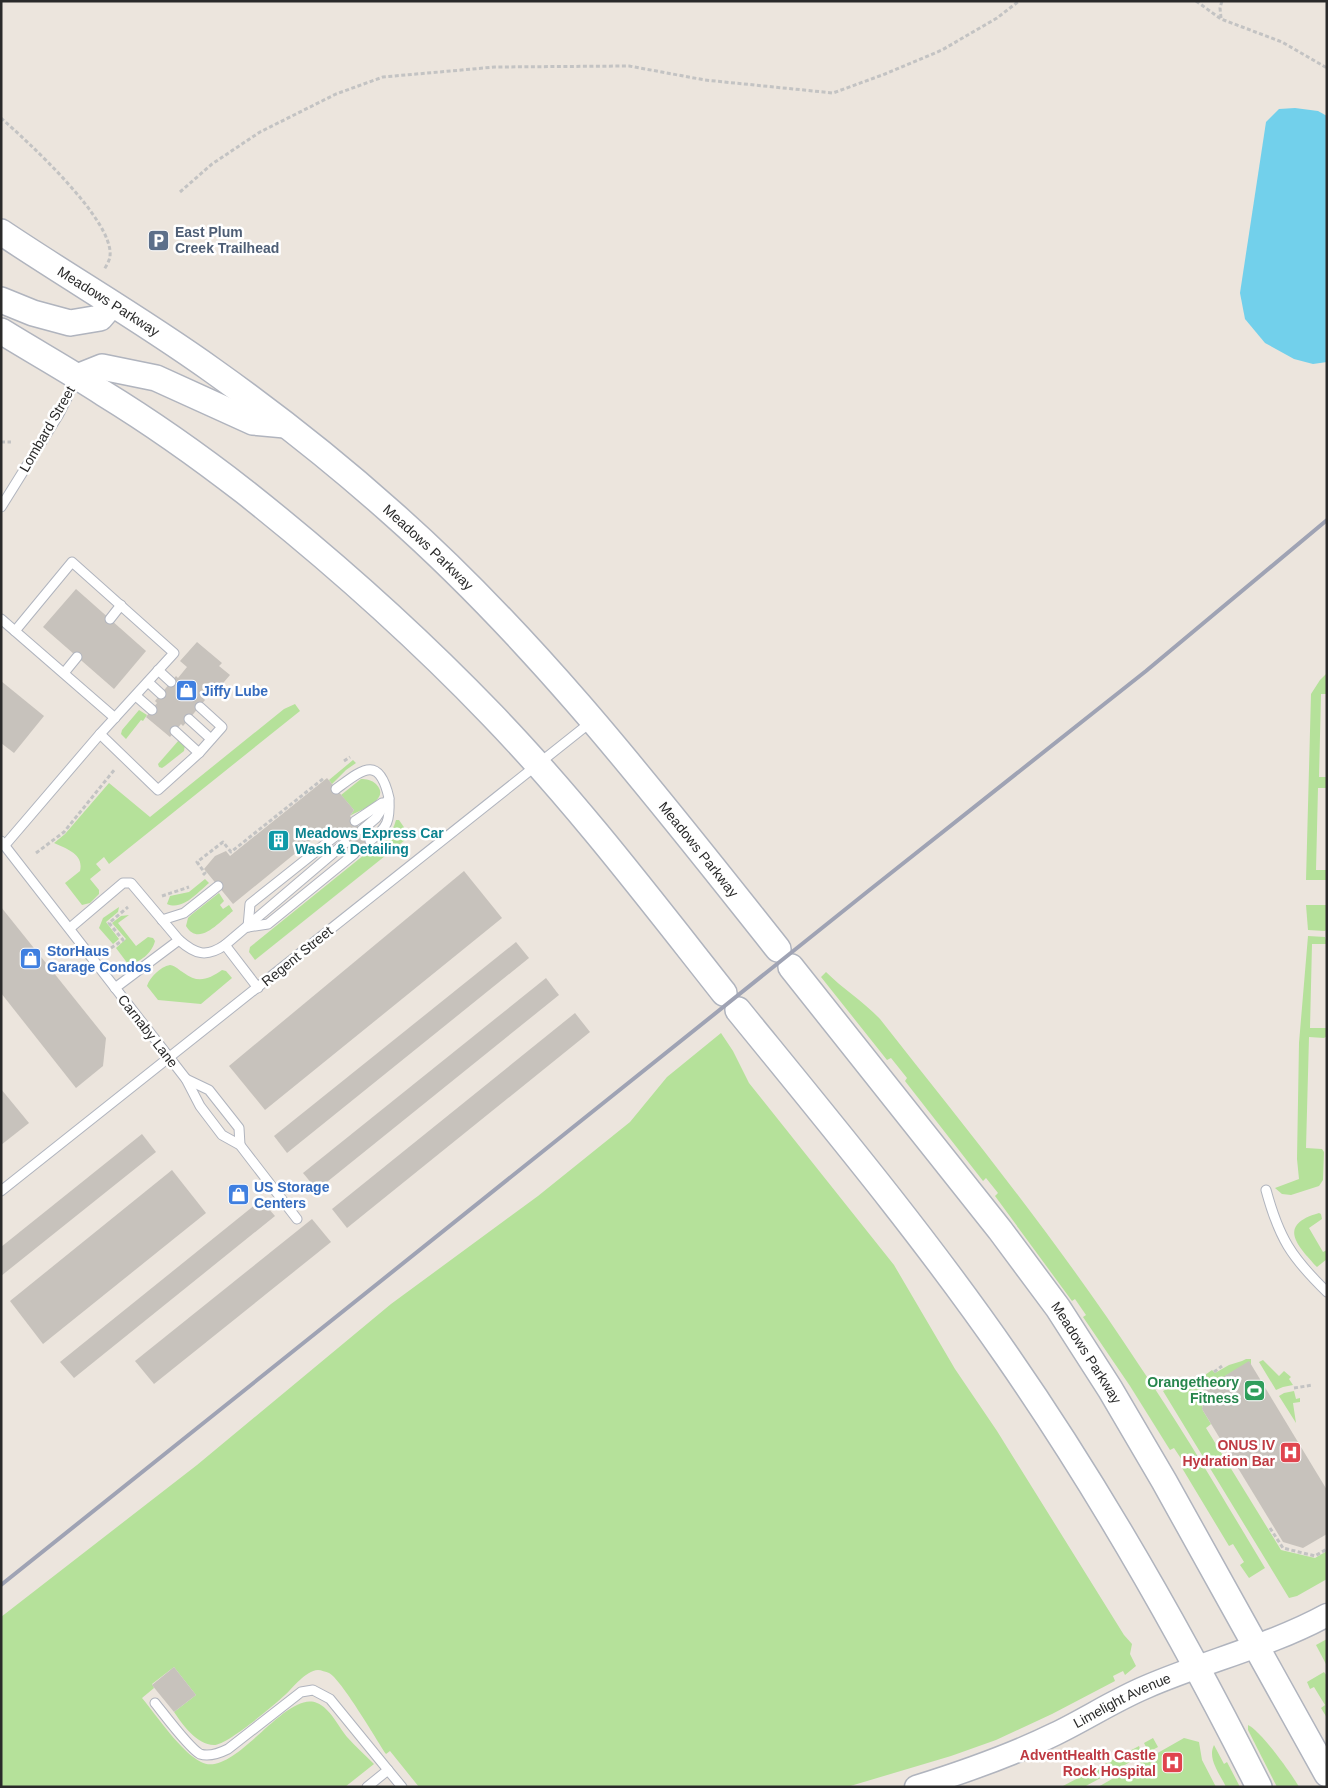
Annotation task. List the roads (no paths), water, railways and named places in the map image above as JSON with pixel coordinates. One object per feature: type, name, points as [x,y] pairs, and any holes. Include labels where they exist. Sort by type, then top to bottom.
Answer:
[{"type":"main road","name":"Meadows Parkway","points":[[1,232],[211,369],[285,425],[391,512],[455,571],[540,659],[593,720],[661,802],[1000,1230],[1058,1308],[1130,1423],[1327,1774]]},
{"type":"main road","points":[[1,300],[33,313],[70,323],[100,318],[112,304]]},
{"type":"main road","points":[[1,330],[105,394],[180,445],[296,533],[412,635],[492,715],[537,764],[607,847],[887,1196],[948,1275],[1006,1355],[1107,1510],[1170,1617],[1259,1787]]},
{"type":"main road","points":[[77,377],[102,367],[156,378],[253,422],[285,425]]},
{"type":"street","name":"Limelight Avenue","points":[[916,1787],[971,1770],[1014,1753],[1054,1735],[1145,1687],[1299,1630],[1327,1615]]},
{"type":"lane","name":"Lombard Street","points":[[1,507],[59,414],[77,377]]},
{"type":"lane","points":[[3,843],[174,653],[72,562],[15,631]]},
{"type":"lane","points":[[110,619],[121,605]]},
{"type":"lane","points":[[1,619],[115,718]]},
{"type":"lane","points":[[64,673],[77,657]]},
{"type":"lane","points":[[158,670],[171,682]]},
{"type":"lane","points":[[148,682],[161,694]]},
{"type":"lane","points":[[136,696],[152,710]]},
{"type":"lane","points":[[100,734],[158,790],[199,753],[222,727],[200,707]]},
{"type":"lane","points":[[189,719],[211,739]]},
{"type":"lane","name":"Regent Street","points":[[1,1191],[593,720]]},
{"type":"lane","points":[[175,731],[199,753]]},
{"type":"lane","points":[[336,789],[359,772],[370,770],[378,774],[382,780],[388,798],[390,816],[386,826],[370,841]]},
{"type":"lane","points":[[355,821],[388,798]]},
{"type":"lane","points":[[362,830],[376,818],[388,798]]},
{"type":"lane","points":[[248,927],[250,904],[338,834]]},
{"type":"lane","name":"Carnaby Lane","points":[[3,843],[186,1079]]},
{"type":"lane","points":[[70,928],[123,883],[131,882],[179,940],[190,950],[202,954],[219,949],[248,927],[345,843]]},
{"type":"lane","points":[[248,927],[268,924],[354,854]]},
{"type":"lane","points":[[162,920],[184,913],[218,886]]},
{"type":"lane","points":[[115,988],[179,940]]},
{"type":"lane","points":[[225,945],[258,988]]},
{"type":"lane","points":[[186,1079],[200,1106],[222,1135],[240,1145],[297,1218]]},
{"type":"lane","points":[[186,1079],[208,1090],[239,1128],[240,1145]]},
{"type":"lane","points":[[1266,1190],[1281,1236],[1301,1266],[1327,1292]]},
{"type":"lane","points":[[155,1703],[190,1745],[200,1754],[208,1754],[219,1753],[228,1749],[296,1695],[313,1690],[330,1699],[402,1787]]},
{"type":"lane","points":[[367,1787],[388,1770]]},
{"type":"water","points":[[1295,108],[1318,111],[1327,116],[1327,362],[1313,364],[1294,359],[1265,343],[1245,319],[1240,293],[1266,122],[1279,109]]},
{"type":"railway","points":[[1,1585],[1146,671],[1327,520]]},
{"type":"place","name":"East Plum Creek Trailhead","points":[[159,240]]},
{"type":"place","name":"Jiffy Lube","points":[[186,691]]},
{"type":"place","name":"Meadows Express Car Wash & Detailing","points":[[279,841]]},
{"type":"place","name":"StorHaus Garage Condos","points":[[31,959]]},
{"type":"place","name":"US Storage Centers","points":[[238,1195]]},
{"type":"place","name":"Orangetheory Fitness","points":[[1255,1390]]},
{"type":"place","name":"ONUS IV Hydration Bar","points":[[1291,1453]]},
{"type":"place","name":"AdventHealth Castle Rock Hospital","points":[[1172,1763]]}]
